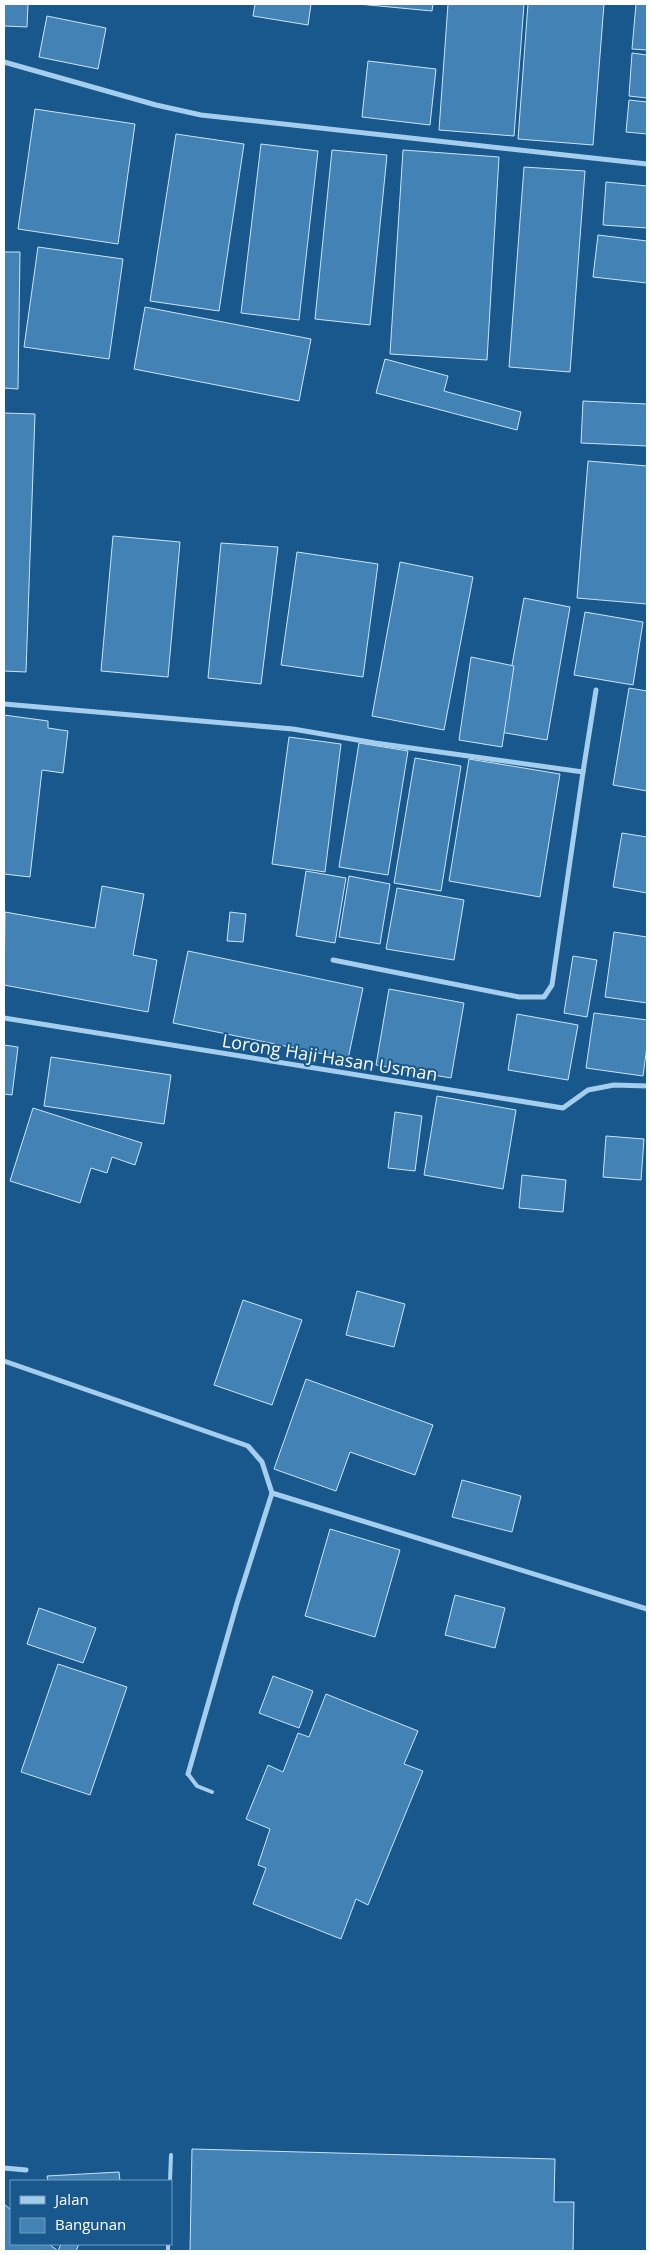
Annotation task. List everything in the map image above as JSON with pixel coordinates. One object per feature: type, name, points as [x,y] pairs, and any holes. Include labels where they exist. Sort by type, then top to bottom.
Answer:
[{"type":"street","points":[[4,62],[156,106],[201,115],[647,164]]},
{"type":"street","points":[[333,960],[519,997],[544,997],[552,985],[582,772],[596,690]]},
{"type":"street","points":[[4,704],[293,729],[375,743],[582,772]]},
{"type":"street","name":"Lorong Haji Hasan Usman","points":[[4,1018],[563,1108],[588,1090],[614,1085],[647,1086]]},
{"type":"street","points":[[4,1361],[248,1446],[262,1462],[272,1493],[237,1603],[188,1774]]},
{"type":"street","points":[[272,1493],[647,1609]]},
{"type":"street","points":[[4,2168],[26,2170]]},
{"type":"lane","points":[[188,1774],[197,1786],[212,1792]]},
{"type":"lane","points":[[170,2180],[171,2155]]},
{"type":"building","points":[[4,4],[28,4],[27,27],[4,26]]},
{"type":"building","points":[[255,4],[311,4],[308,25],[253,16]]},
{"type":"building","points":[[358,4],[433,4],[432,11]]},
{"type":"building","points":[[448,4],[524,4],[514,136],[439,130]]},
{"type":"building","points":[[528,4],[604,4],[593,145],[518,139]]},
{"type":"building","points":[[636,4],[647,4],[647,50],[632,49]]},
{"type":"building","points":[[47,16],[106,28],[98,69],[39,57]]},
{"type":"building","points":[[632,53],[647,55],[647,98],[629,96]]},
{"type":"building","points":[[368,61],[436,69],[430,125],[362,117]]},
{"type":"building","points":[[629,100],[647,102],[647,134],[626,132]]},
{"type":"building","points":[[35,109],[135,124],[118,244],[18,229]]},
{"type":"building","points":[[176,134],[244,144],[219,311],[150,301]]},
{"type":"building","points":[[261,144],[318,151],[299,320],[241,313]]},
{"type":"building","points":[[332,150],[387,155],[370,325],[315,319]]},
{"type":"building","points":[[403,150],[499,157],[487,360],[390,354]]},
{"type":"building","points":[[524,167],[585,171],[570,372],[509,367]]},
{"type":"building","points":[[606,182],[647,186],[647,228],[603,225]]},
{"type":"building","points":[[598,235],[647,241],[647,283],[593,277]]},
{"type":"building","points":[[38,247],[123,259],[109,359],[24,347]]},
{"type":"building","points":[[4,252],[20,252],[18,389],[4,388]]},
{"type":"building","points":[[145,307],[311,339],[299,401],[134,369]]},
{"type":"building","points":[[385,359],[448,376],[444,391],[521,412],[517,430],[376,393]]},
{"type":"building","points":[[583,401],[647,404],[647,446],[581,443]]},
{"type":"building","points":[[4,413],[35,414],[26,672],[4,671]]},
{"type":"building","points":[[588,461],[647,466],[647,604],[577,598]]},
{"type":"building","points":[[113,536],[180,542],[168,677],[101,671]]},
{"type":"building","points":[[221,543],[278,547],[261,684],[208,678]]},
{"type":"building","points":[[297,552],[378,564],[363,677],[281,665]]},
{"type":"building","points":[[400,562],[473,577],[444,730],[372,716]]},
{"type":"building","points":[[524,598],[570,607],[547,740],[500,732]]},
{"type":"building","points":[[585,612],[643,622],[633,685],[574,675]]},
{"type":"building","points":[[471,657],[514,666],[502,747],[459,740]]},
{"type":"building","points":[[629,688],[647,691],[647,791],[613,785]]},
{"type":"building","points":[[4,715],[48,721],[48,728],[68,731],[63,773],[42,770],[30,877],[4,874]]},
{"type":"building","points":[[289,737],[341,744],[325,872],[272,864]]},
{"type":"building","points":[[359,743],[408,751],[388,875],[339,867]]},
{"type":"building","points":[[415,758],[461,766],[441,891],[394,883]]},
{"type":"building","points":[[469,759],[560,774],[540,897],[449,881]]},
{"type":"building","points":[[622,833],[647,837],[647,893],[613,887]]},
{"type":"building","points":[[306,871],[346,878],[335,943],[296,936]]},
{"type":"building","points":[[349,876],[390,884],[380,944],[339,937]]},
{"type":"building","points":[[102,886],[144,894],[133,955],[157,960],[148,1012],[4,985],[5,912],[95,928]]},
{"type":"building","points":[[397,888],[464,900],[454,960],[386,949]]},
{"type":"building","points":[[230,912],[246,914],[243,942],[227,941]]},
{"type":"building","points":[[614,932],[647,937],[647,1003],[605,997]]},
{"type":"building","points":[[188,951],[363,988],[348,1059],[173,1023]]},
{"type":"building","points":[[573,956],[597,960],[587,1017],[564,1013]]},
{"type":"building","points":[[389,989],[464,1003],[451,1078],[376,1065]]},
{"type":"building","points":[[594,1013],[647,1020],[647,1046],[643,1076],[586,1068]]},
{"type":"building","points":[[517,1014],[578,1025],[568,1080],[508,1070]]},
{"type":"building","points":[[4,1045],[18,1047],[12,1095],[4,1094]]},
{"type":"building","points":[[51,1057],[171,1075],[164,1124],[44,1106]]},
{"type":"building","points":[[437,1096],[516,1110],[503,1189],[424,1175]]},
{"type":"building","points":[[33,1108],[142,1143],[135,1165],[112,1157],[107,1173],[91,1168],[80,1203],[10,1181]]},
{"type":"building","points":[[395,1112],[422,1116],[415,1171],[388,1168]]},
{"type":"building","points":[[606,1136],[644,1139],[641,1180],[603,1177]]},
{"type":"building","points":[[522,1175],[566,1180],[563,1212],[519,1208]]},
{"type":"building","points":[[357,1291],[405,1304],[394,1347],[346,1335]]},
{"type":"building","points":[[243,1300],[302,1320],[272,1405],[214,1385]]},
{"type":"building","points":[[306,1379],[433,1425],[415,1475],[350,1452],[336,1491],[274,1469]]},
{"type":"building","points":[[462,1480],[521,1496],[512,1532],[452,1517]]},
{"type":"building","points":[[330,1529],[400,1550],[375,1637],[305,1616]]},
{"type":"building","points":[[455,1595],[505,1608],[495,1648],[445,1635]]},
{"type":"building","points":[[39,1608],[96,1628],[83,1663],[27,1644]]},
{"type":"building","points":[[58,1664],[127,1687],[90,1795],[21,1772]]},
{"type":"building","points":[[273,1676],[313,1691],[299,1728],[259,1713]]},
{"type":"building","points":[[326,1694],[418,1731],[404,1764],[423,1771],[368,1905],[356,1899],[341,1939],[253,1904],[266,1868],[258,1865],[270,1829],[246,1819],[268,1765],[283,1772],[298,1733],[309,1737]]},
{"type":"building","points":[[192,2149],[555,2159],[554,2202],[574,2202],[573,2251],[190,2251]]},
{"type":"building","points":[[119,2172],[120,2180],[48,2180],[47,2176]]},
{"type":"building","points":[[4,2204],[10,2209],[10,2245],[50,2245],[58,2251],[4,2251]]},
{"type":"building","points":[[61,2245],[79,2245],[76,2251],[58,2251]]}]
